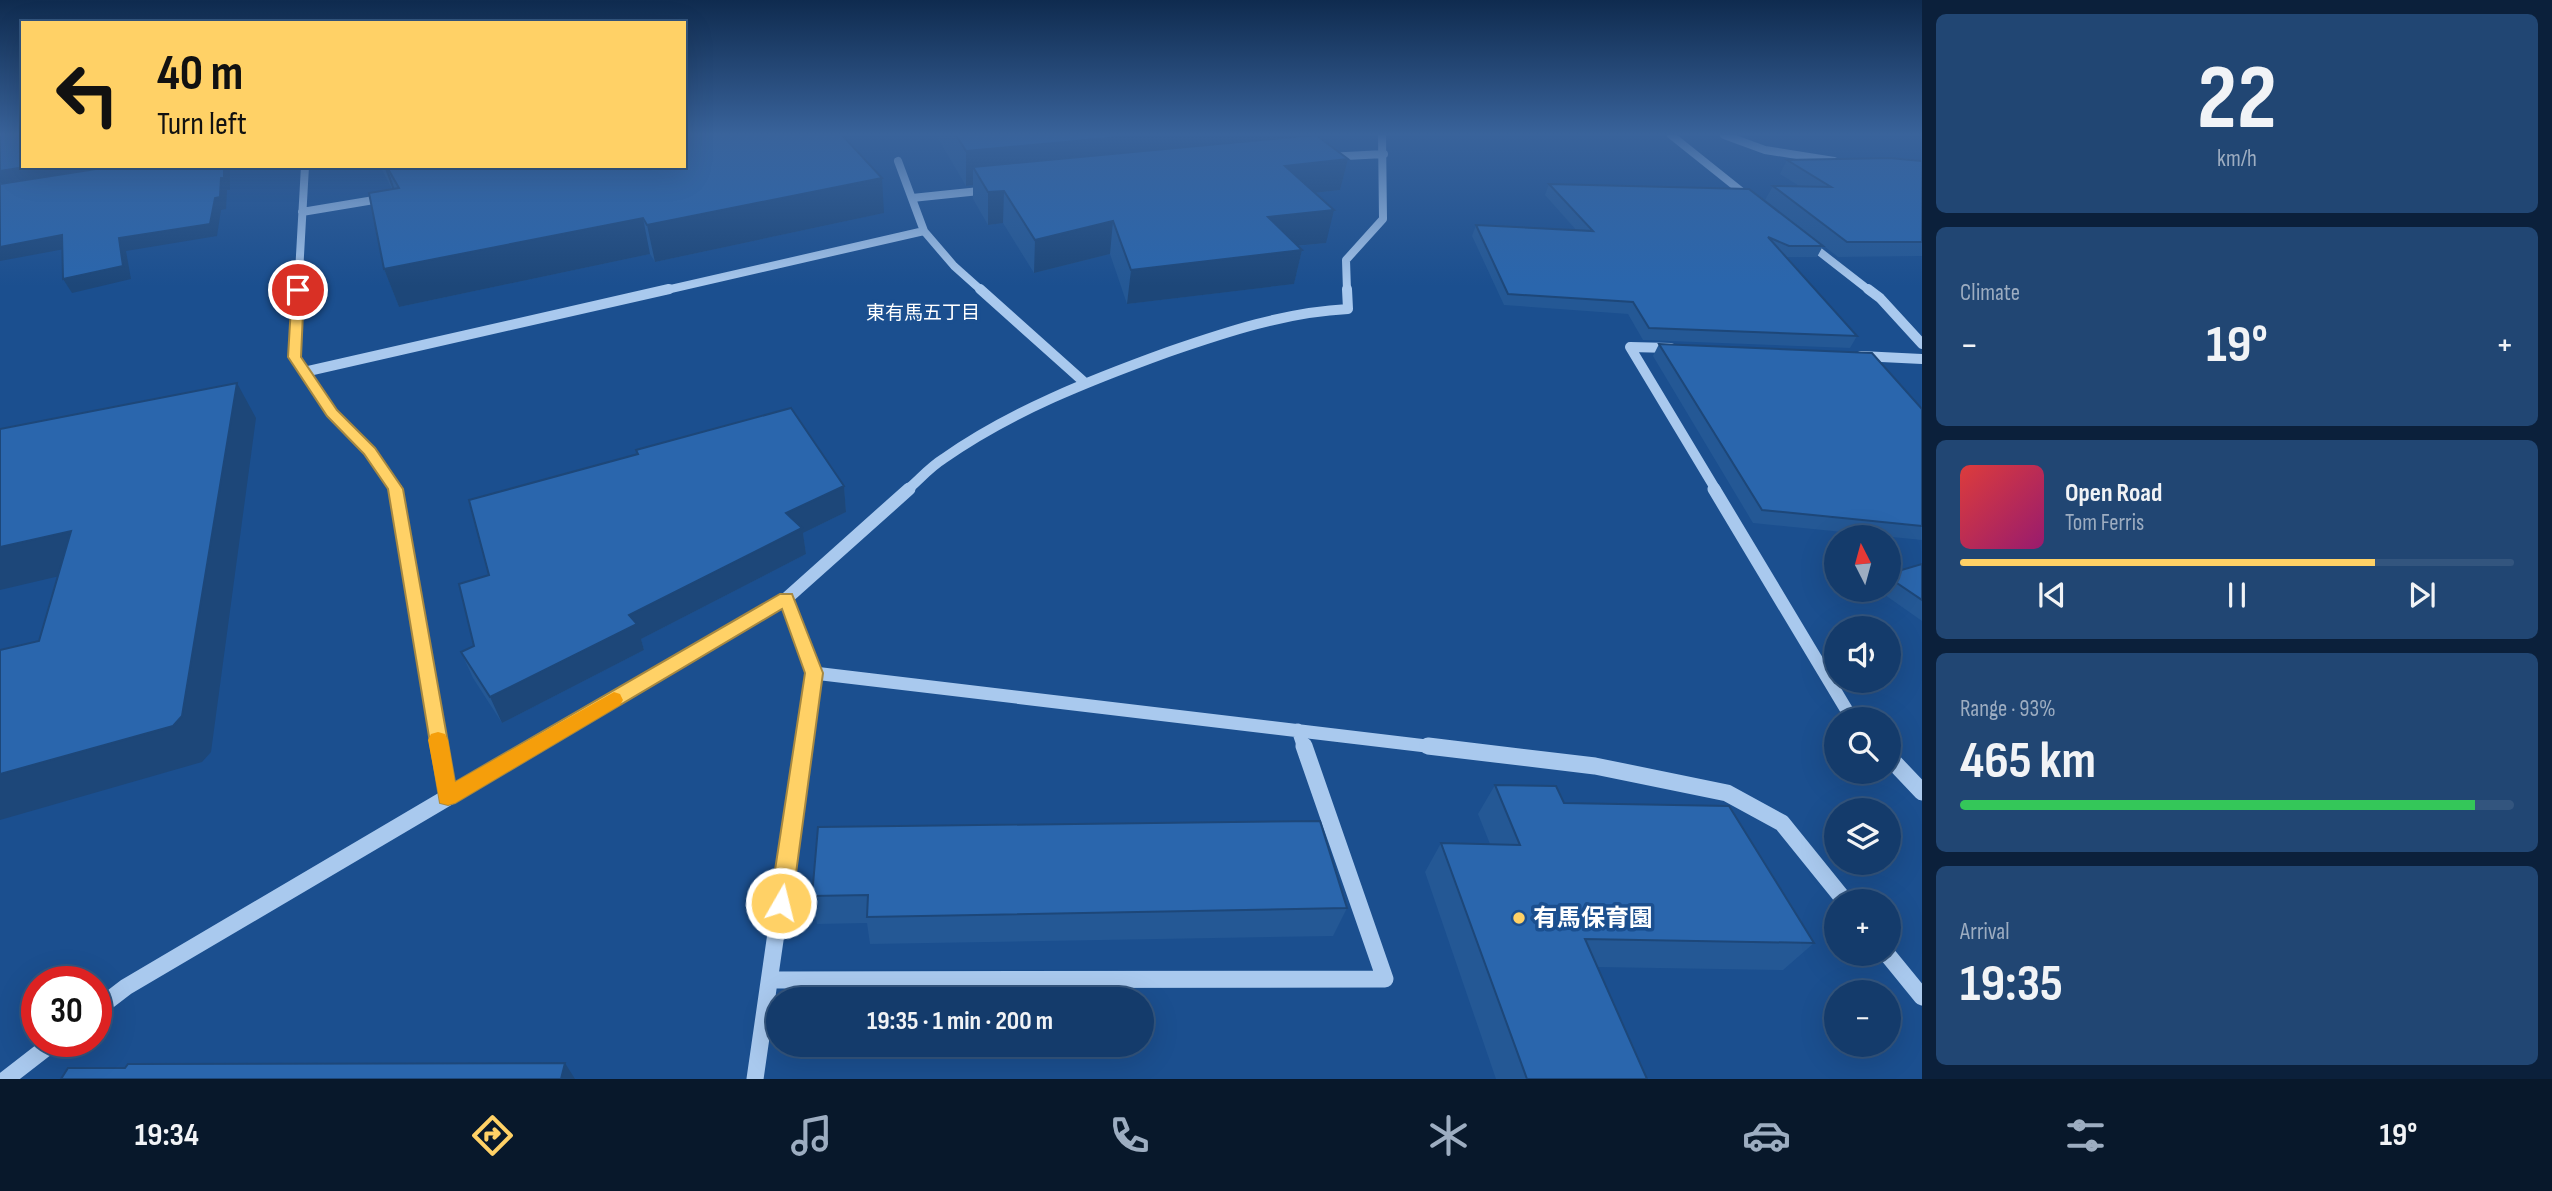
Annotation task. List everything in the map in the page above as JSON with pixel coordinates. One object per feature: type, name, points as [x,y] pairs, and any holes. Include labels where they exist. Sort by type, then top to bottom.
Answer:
[{"type":"street","points":[[304,185],[295,357],[332,413],[369,451],[396,489],[448,797]]},
{"type":"street","points":[[907,185],[924,231],[954,265],[1084,382]]},
{"type":"street","points":[[112,998],[786,598],[942,459],[1015,417],[1084,382],[1233,329],[1325,310],[1348,309],[1346,260],[1383,219],[1384,185]]},
{"type":"street","points":[[1734,185],[1761,207]]},
{"type":"street","points":[[912,198],[995,190]]},
{"type":"street","points":[[302,212],[401,195]]},
{"type":"street","points":[[304,372],[924,231]]},
{"type":"street","points":[[1793,232],[1880,298],[1922,344]]},
{"type":"street","points":[[1686,349],[1630,347],[1846,707]]},
{"type":"street","points":[[1852,356],[1922,359]]},
{"type":"street","points":[[755,1079],[814,673],[786,598]]},
{"type":"street","points":[[814,673],[1595,766],[1727,793],[1782,823],[1835,889]]},
{"type":"street","points":[[770,980],[1385,979],[1298,730]]},
{"type":"street","points":[[1901,767],[1919,783]]},
{"type":"street","points":[[1897,966],[1922,997]]},
{"type":"street","points":[[6,1079],[34,1057]]},
{"type":"building","points":[[0,185],[221,185],[220,197],[215,198],[210,224],[119,238],[123,266],[63,279],[62,235],[0,247]]},
{"type":"building","points":[[397,185],[845,185],[647,225],[643,218],[384,269],[369,193],[399,188]]},
{"type":"building","points":[[984,185],[1307,185],[1334,210],[1268,217],[1302,250],[1131,270],[1113,221],[1035,240],[1004,191],[988,192]]},
{"type":"building","points":[[1550,185],[1749,189],[1823,246],[1789,246],[1768,237],[1857,336],[1649,328],[1633,302],[1508,294],[1476,225],[1593,231]]},
{"type":"building","points":[[1828,185],[1922,185],[1922,242],[1847,242],[1773,186],[1831,187]]},
{"type":"building","points":[[1659,344],[1872,353],[1922,409],[1922,526],[1762,510]]},
{"type":"building","points":[[237,383],[182,716],[173,726],[0,774],[0,650],[39,641],[71,531],[0,547],[0,429]]},
{"type":"building","points":[[791,408],[844,486],[786,513],[802,528],[629,615],[637,624],[490,697],[461,652],[474,646],[459,584],[489,575],[469,500],[638,454],[636,450]]},
{"type":"building","points":[[1922,564],[1922,600],[1901,586],[1901,570]]},
{"type":"building","points":[[1495,785],[1556,786],[1564,803],[1729,806],[1814,943],[1585,939],[1647,1079],[1527,1079],[1441,843],[1520,845]]},
{"type":"building","points":[[1320,821],[1347,908],[867,917],[868,895],[812,896],[818,827]]},
{"type":"building","points":[[565,1063],[561,1079],[61,1079],[68,1068],[125,1068],[128,1064]]},
{"type":"slow traffic","points":[[438,740],[448,797],[614,700]]},
{"type":"place","name":"有馬保育園","points":[[1519,918]]},
{"type":"district","name":"東有馬五丁目","points":[[923,312]]},
{"type":"route","points":[[298,290],[295,357],[332,413],[369,451],[396,489],[448,797],[786,598],[814,673],[781,903]]}]
